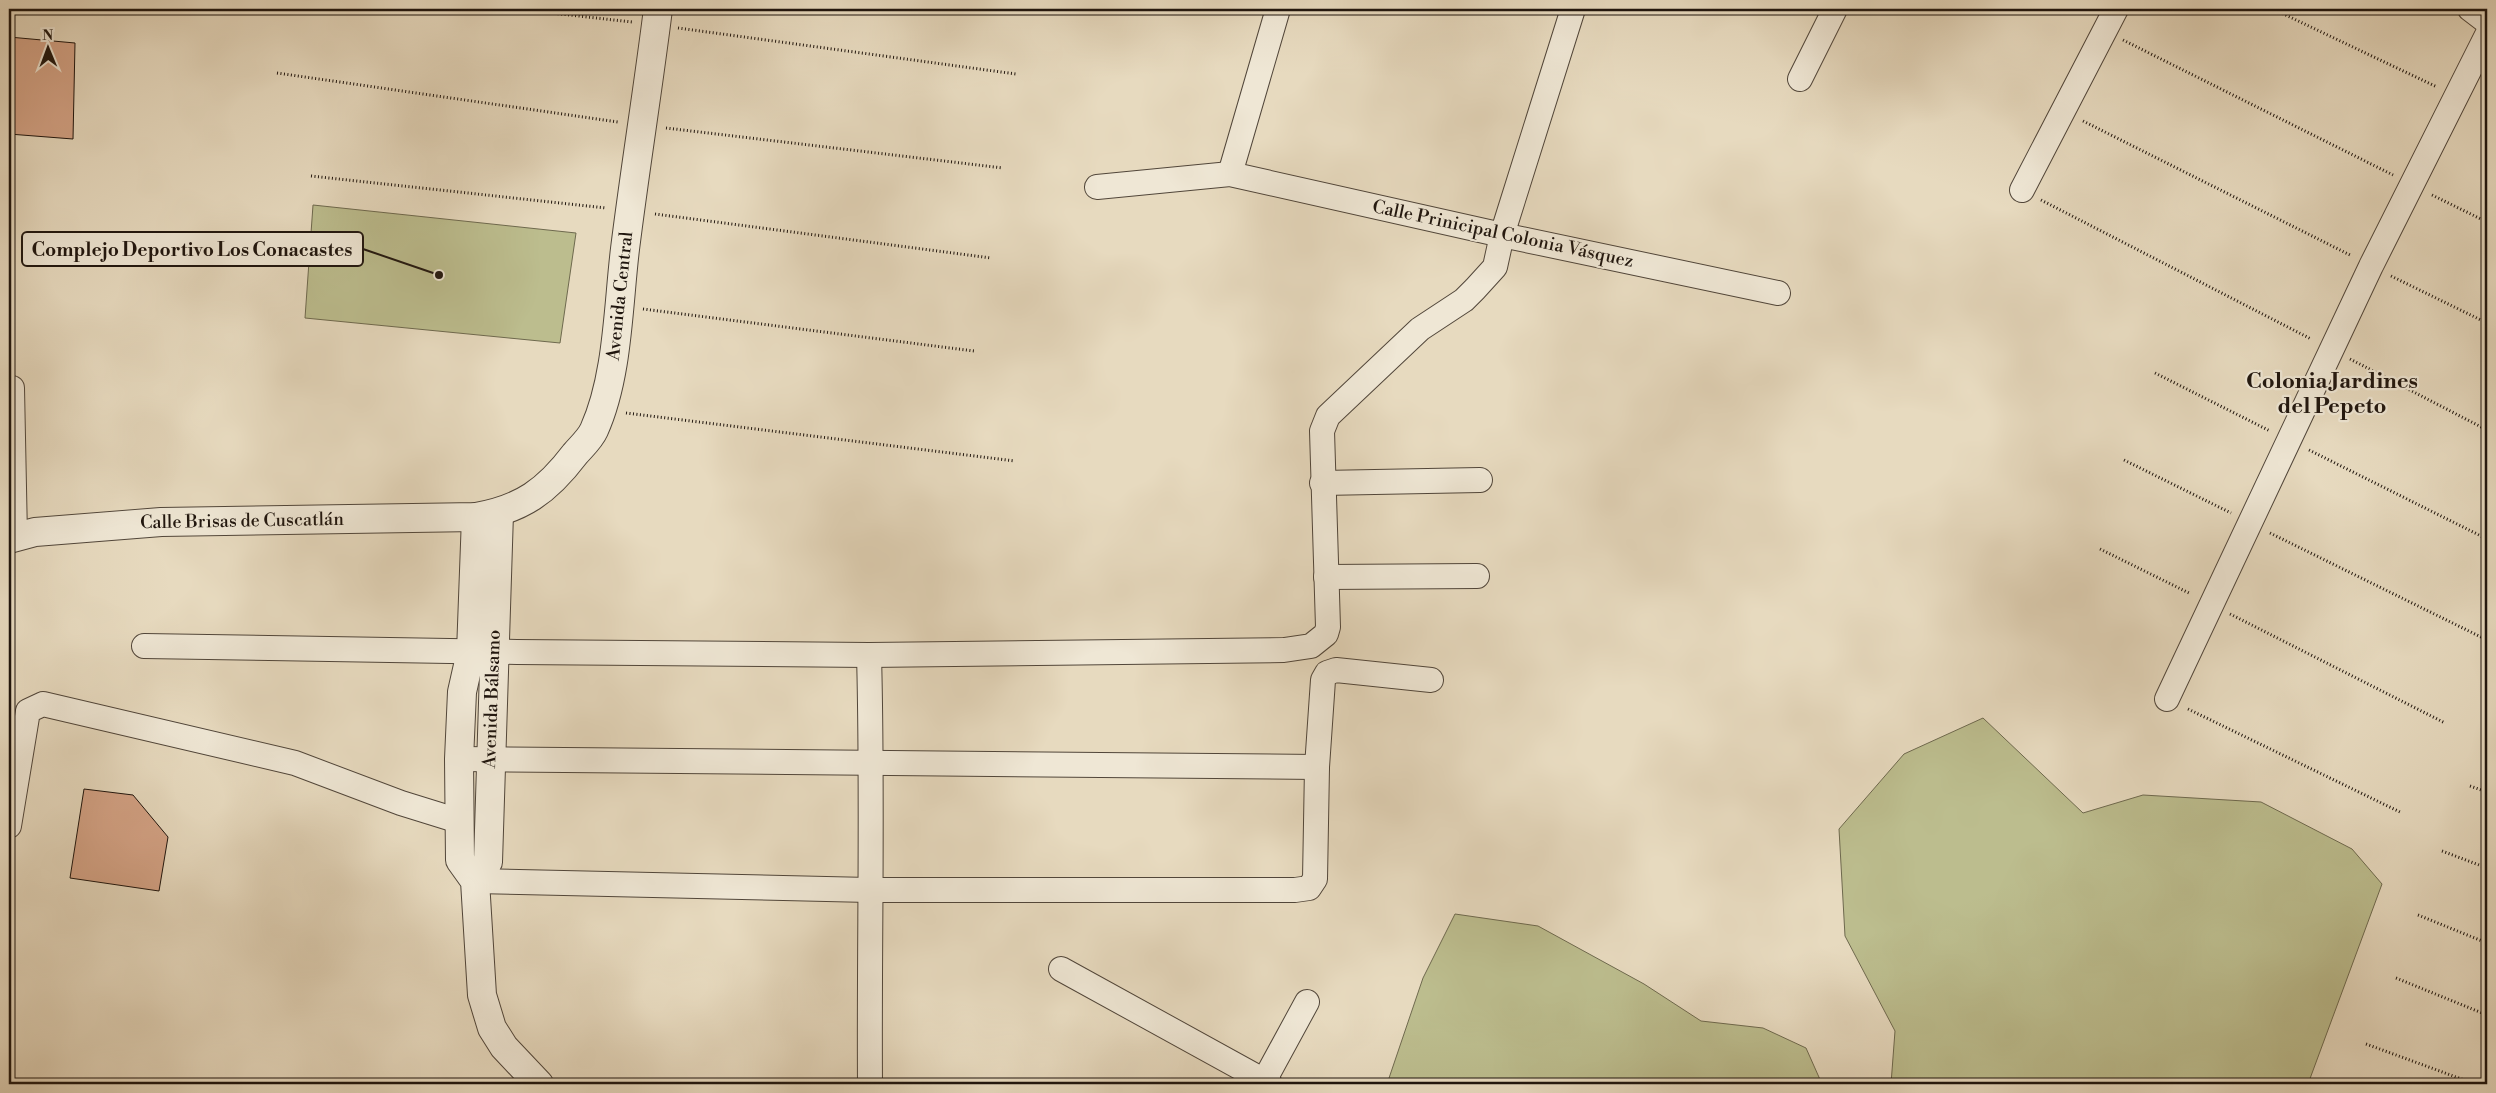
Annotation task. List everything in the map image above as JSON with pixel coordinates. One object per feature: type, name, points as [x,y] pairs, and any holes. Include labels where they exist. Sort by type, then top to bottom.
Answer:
[{"type":"street","points":[[1230,174],[1278,9]]},
{"type":"street","points":[[144,646],[483,652],[869,655],[1274,650],[1311,646],[1326,634],[1322,431],[1328,416],[1420,329],[1470,294],[1495,267],[1502,235],[1573,9]]},
{"type":"street","points":[[1800,79],[1835,9]]},
{"type":"street","points":[[2022,190],[2116,9]]},
{"type":"street","points":[[2470,9],[2487,22]]},
{"type":"street","name":"Avenida Central","points":[[488,515],[520,505],[535,495],[564,470],[593,432],[610,382],[630,211],[657,17]]},
{"type":"street","points":[[2167,699],[2371,266],[2487,35]]},
{"type":"street","name":"Calle Prinicipal Colonia Vásquez","points":[[1097,187],[1230,174],[1502,235],[1778,292]]},
{"type":"street","points":[[12,388],[12,538]]},
{"type":"street","points":[[1322,483],[1480,480]]},
{"type":"street","name":"Calle Brisas de Cuscatlán","points":[[12,538],[53,530],[152,522],[488,515]]},
{"type":"street","name":"Avenida Bálsamo","points":[[483,652],[462,692],[460,860],[475,881],[488,862],[490,760],[483,652],[488,515]]},
{"type":"street","points":[[1326,577],[1477,576]]},
{"type":"street","points":[[1311,646],[1327,673]]},
{"type":"street","points":[[869,655],[872,764],[869,890],[870,1084]]},
{"type":"street","points":[[539,1084],[504,1047],[492,1028],[482,995],[475,881],[869,890],[1295,890],[1309,888],[1315,879],[1317,767],[1323,680],[1327,673],[1336,670],[1432,680]]},
{"type":"street","points":[[9,826],[28,711],[43,704],[295,763],[401,803],[459,821]]},
{"type":"street","points":[[460,759],[1317,767]]},
{"type":"street","points":[[1061,969],[1267,1083],[1307,1002]]},
{"type":"path","points":[[516,9],[657,17],[1016,74]]},
{"type":"path","points":[[2273,9],[2456,97]]},
{"type":"path","points":[[2105,31],[2487,222]]},
{"type":"path","points":[[277,73],[643,125],[1003,168]]},
{"type":"path","points":[[2063,111],[2487,323]]},
{"type":"path","points":[[311,176],[630,211],[991,258]]},
{"type":"path","points":[[2022,190],[2487,430]]},
{"type":"path","points":[[618,306],[974,351]]},
{"type":"path","points":[[2155,373],[2487,539]]},
{"type":"path","points":[[600,410],[1015,461]]},
{"type":"path","points":[[2124,460],[2487,640]]},
{"type":"path","points":[[2100,549],[2445,722]]},
{"type":"path","points":[[2167,699],[2402,812]]},
{"type":"path","points":[[2470,786],[2487,792]]},
{"type":"path","points":[[2442,851],[2487,868]]},
{"type":"path","points":[[2418,915],[2487,943]]},
{"type":"path","points":[[2396,978],[2487,1015]]},
{"type":"path","points":[[2366,1044],[2475,1084]]},
{"type":"green space","points":[[313,205],[576,233],[560,343],[305,318]]},
{"type":"green space","points":[[1983,718],[2083,813],[2143,795],[2261,802],[2352,849],[2382,884],[2308,1084],[1891,1084],[1895,1031],[1845,936],[1839,829],[1904,754]]},
{"type":"green space","points":[[1455,914],[1538,926],[1644,984],[1701,1021],[1763,1028],[1806,1048],[1822,1084],[1387,1084],[1423,978]]},
{"type":"building","points":[[9,37],[75,43],[73,139],[9,134]]},
{"type":"building","points":[[84,789],[133,795],[168,837],[159,891],[70,878]]},
{"type":"place","name":"Complejo Deportivo Los Conacastes","points":[[439,275]]},
{"type":"district","name":"Colonia Jardines del Pepeto","points":[[2332,394]]}]
